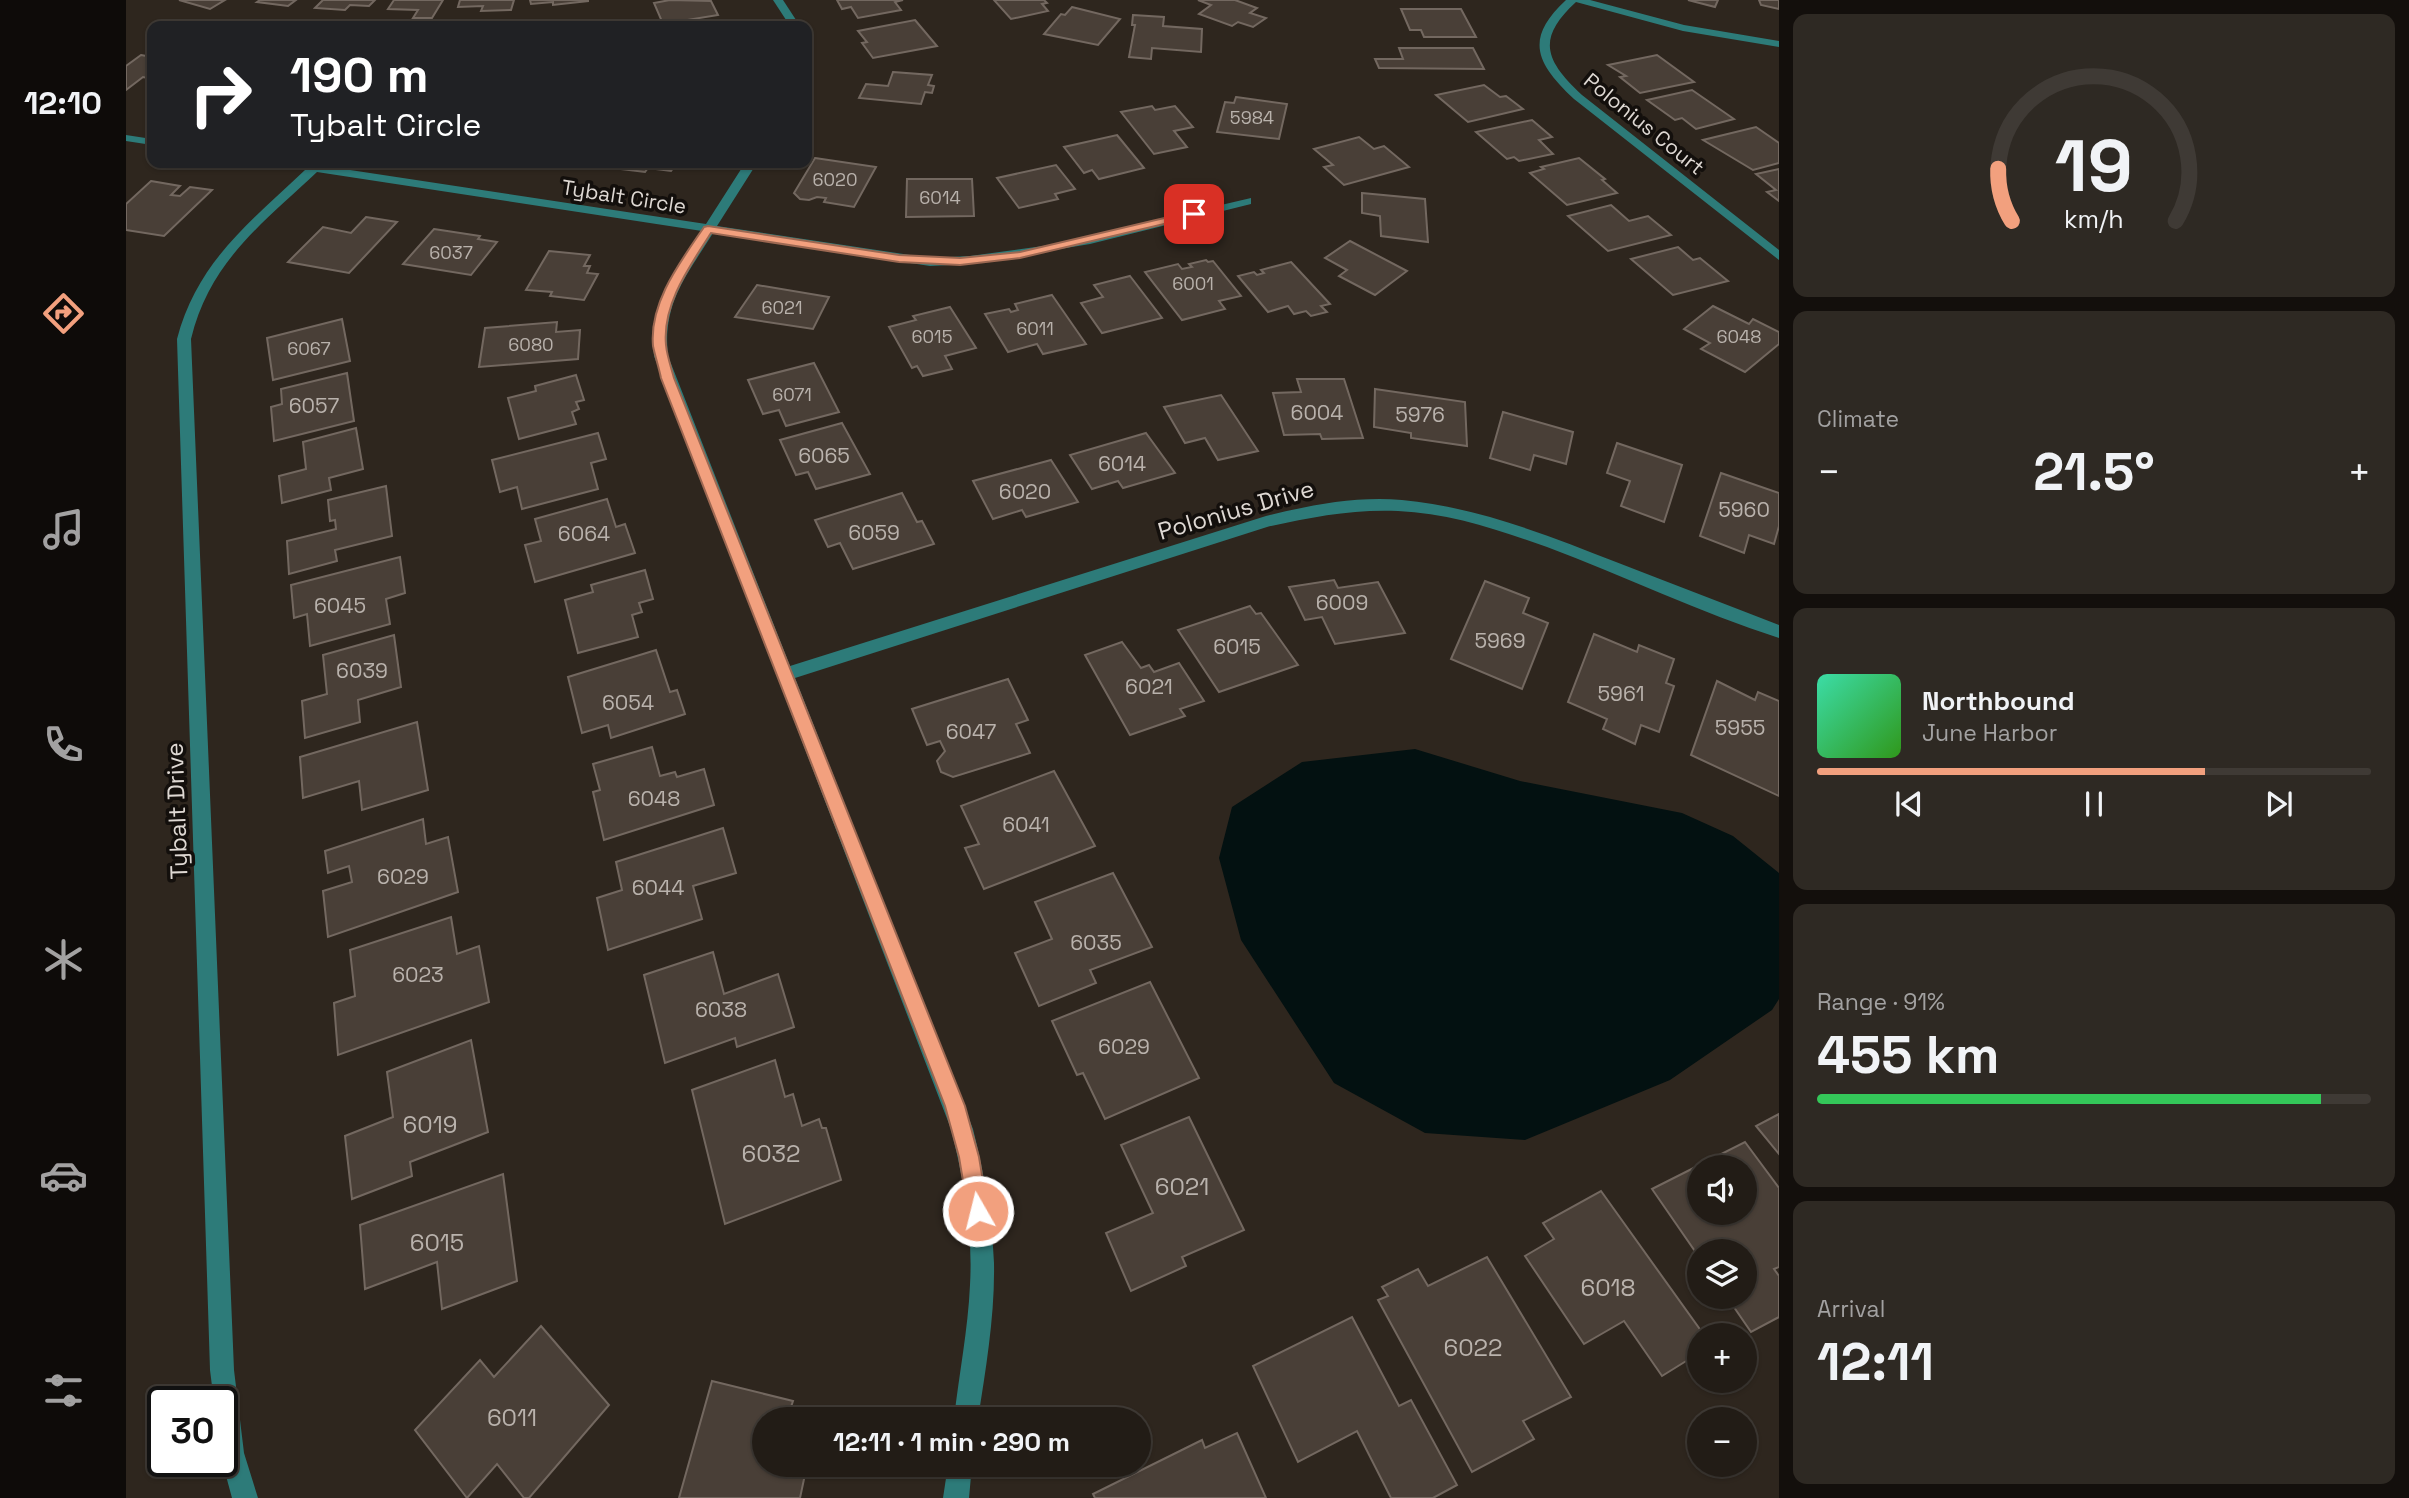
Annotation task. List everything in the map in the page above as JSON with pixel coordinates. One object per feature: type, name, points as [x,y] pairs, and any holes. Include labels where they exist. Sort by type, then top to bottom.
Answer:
[{"type":"street","points":[[778,0],[792,21]]},
{"type":"street","name":"Polonius Court","points":[[1572,0],[1550,19],[1543,36],[1544,53],[1558,78],[1577,97],[1779,256]]},
{"type":"street","points":[[1579,0],[1683,28],[1779,44]]},
{"type":"street","points":[[126,138],[147,141]]},
{"type":"street","name":"Tybalt Circle","points":[[314,168],[899,258],[960,262],[1027,254],[1247,201]]},
{"type":"street","name":"Tybalt Drive","points":[[245,1498],[233,1453],[222,1370],[184,338],[193,303],[217,263],[314,168]]},
{"type":"street","points":[[748,168],[679,275],[664,304],[659,334],[661,356],[955,1106],[969,1157],[978,1211],[982,1284],[967,1407]]},
{"type":"street","name":"Polonius Drive","points":[[785,674],[1300,511],[1338,506],[1396,505],[1437,509],[1518,529],[1779,632]]},
{"type":"street","points":[[956,1498],[959,1477]]},
{"type":"shaded area","points":[[1415,749],[1520,781],[1682,813],[1733,836],[1779,873],[1779,999],[1772,1010],[1670,1080],[1525,1140],[1425,1133],[1334,1083],[1241,940],[1219,858],[1232,807],[1302,762]]},
{"type":"building","points":[[179,0],[225,0],[210,9]]},
{"type":"building","points":[[296,0],[288,6],[257,2]]},
{"type":"building","points":[[323,0],[375,0],[369,6],[350,5],[345,10],[315,8]]},
{"type":"building","points":[[394,0],[443,0],[432,18],[413,18],[418,10],[388,9]]},
{"type":"building","points":[[460,0],[514,0],[511,10],[481,11],[483,6],[458,7]]},
{"type":"building","points":[[530,0],[588,1],[553,5],[553,2],[531,4]]},
{"type":"building","points":[[670,0],[711,1],[718,15],[662,21],[654,3]]},
{"type":"building","points":[[837,0],[903,0],[895,2],[901,10],[858,18],[851,7],[842,9]]},
{"type":"building","points":[[994,0],[1044,0],[1047,3],[1042,4],[1048,11],[1011,19]]},
{"type":"building","points":[[1198,0],[1235,0],[1257,8],[1250,13],[1266,18],[1253,27],[1238,22],[1232,26],[1199,14],[1211,5]]},
{"type":"building","points":[[1688,0],[1718,0],[1715,7]]},
{"type":"building","points":[[1759,0],[1779,0],[1779,9],[1761,5]]},
{"type":"building","points":[[1072,7],[1120,19],[1098,45],[1044,34],[1061,14],[1065,15]]},
{"type":"building","points":[[1401,9],[1461,9],[1476,37],[1424,37],[1421,30],[1410,30]]},
{"type":"building","points":[[1133,15],[1164,17],[1163,26],[1202,29],[1201,52],[1152,48],[1151,59],[1129,57],[1135,25],[1132,25]]},
{"type":"building","points":[[915,20],[937,46],[873,58],[862,43],[867,42],[858,31]]},
{"type":"building","points":[[1399,48],[1473,48],[1484,69],[1379,68],[1375,59],[1403,59]]},
{"type":"building","points":[[141,55],[147,56],[147,78],[143,77],[126,90],[126,66]]},
{"type":"building","points":[[1657,55],[1694,82],[1640,93],[1620,77],[1626,76],[1608,65]]},
{"type":"building","points":[[893,72],[932,75],[928,85],[934,86],[932,93],[925,92],[921,104],[859,98],[866,84],[888,86]]},
{"type":"building","points":[[1484,85],[1500,97],[1506,96],[1523,109],[1468,122],[1436,95]]},
{"type":"building","points":[[1692,90],[1734,119],[1696,129],[1682,118],[1675,120],[1647,100]]},
{"type":"building","points":[[1236,97],[1287,104],[1279,139],[1217,132],[1225,102],[1234,103]]},
{"type":"building","points":[[1152,106],[1155,110],[1175,106],[1193,127],[1174,131],[1187,147],[1154,154],[1121,112]]},
{"type":"building","points":[[1532,120],[1552,137],[1539,140],[1553,154],[1519,161],[1514,157],[1507,159],[1476,132]]},
{"type":"building","points":[[1756,127],[1779,143],[1779,163],[1753,170],[1703,140]]},
{"type":"building","points":[[1117,135],[1144,168],[1099,179],[1092,170],[1084,173],[1064,147]]},
{"type":"building","points":[[1359,137],[1374,149],[1384,146],[1409,167],[1344,185],[1324,167],[1333,165],[1314,149]]},
{"type":"building","points":[[815,158],[876,167],[854,207],[824,202],[826,198],[800,199],[794,193],[809,168],[812,168]]},
{"type":"building","points":[[1579,158],[1605,179],[1602,180],[1617,193],[1567,205],[1530,173],[1544,169],[1541,167]]},
{"type":"building","points":[[1056,165],[1075,189],[1055,194],[1058,199],[1019,208],[997,178]]},
{"type":"building","points":[[612,168],[648,168],[645,172]]},
{"type":"building","points":[[648,168],[673,168],[671,171]]},
{"type":"building","points":[[1779,169],[1779,201],[1767,192],[1776,190],[1756,174]]},
{"type":"building","points":[[907,179],[972,179],[974,216],[906,217]]},
{"type":"building","points":[[151,181],[180,186],[171,195],[180,196],[190,187],[212,190],[164,236],[126,230],[126,204]]},
{"type":"building","points":[[1362,193],[1425,199],[1428,242],[1381,236],[1380,216],[1362,213]]},
{"type":"building","points":[[1611,205],[1629,221],[1648,216],[1671,235],[1608,251],[1568,216]]},
{"type":"building","points":[[366,217],[397,222],[349,273],[288,262],[323,227],[351,233]]},
{"type":"building","points":[[434,229],[480,236],[478,239],[497,242],[471,275],[403,264]]},
{"type":"building","points":[[1350,241],[1407,271],[1375,295],[1339,276],[1347,270],[1325,258]]},
{"type":"building","points":[[1678,247],[1693,260],[1700,258],[1728,281],[1673,295],[1631,259]]},
{"type":"building","points":[[549,251],[590,255],[584,266],[590,266],[587,273],[598,274],[584,300],[550,296],[552,292],[526,290]]},
{"type":"building","points":[[1213,261],[1241,296],[1219,301],[1225,309],[1182,320],[1145,272],[1178,264],[1182,269],[1192,267],[1189,264]]},
{"type":"building","points":[[1291,262],[1330,304],[1321,306],[1327,312],[1311,316],[1306,311],[1294,314],[1288,306],[1268,312],[1238,276],[1254,272],[1257,275],[1264,273],[1261,270]]},
{"type":"building","points":[[1130,276],[1162,318],[1102,333],[1081,303],[1103,297],[1094,285]]},
{"type":"building","points":[[757,285],[829,297],[813,329],[735,317]]},
{"type":"building","points":[[1052,295],[1086,344],[1043,354],[1037,344],[1008,352],[985,314],[1009,309],[1011,312],[1018,310],[1015,304]]},
{"type":"building","points":[[1713,306],[1749,324],[1753,319],[1779,332],[1779,344],[1745,372],[1701,349],[1710,343],[1684,329]]},
{"type":"building","points":[[950,307],[976,348],[945,356],[952,369],[923,376],[917,366],[912,368],[889,327],[916,320],[913,316]]},
{"type":"building","points":[[342,319],[350,361],[273,380],[267,338]]},
{"type":"building","points":[[557,322],[556,332],[580,330],[578,359],[479,367],[485,328]]},
{"type":"building","points":[[814,363],[839,412],[786,426],[779,410],[763,414],[748,380]]},
{"type":"building","points":[[347,373],[354,421],[274,441],[271,407],[282,404],[281,389]]},
{"type":"building","points":[[576,375],[584,400],[576,402],[579,409],[572,412],[576,424],[519,439],[508,398],[536,391],[535,386]]},
{"type":"building","points":[[1297,379],[1344,379],[1363,438],[1322,439],[1320,434],[1284,435],[1273,393],[1301,392]]},
{"type":"building","points":[[1375,389],[1465,402],[1467,446],[1411,438],[1411,433],[1374,427]]},
{"type":"building","points":[[1221,395],[1258,451],[1218,460],[1205,438],[1185,443],[1164,407]]},
{"type":"building","points":[[1503,412],[1573,432],[1566,464],[1534,455],[1530,470],[1490,458]]},
{"type":"building","points":[[842,423],[870,474],[816,489],[808,472],[796,475],[780,440]]},
{"type":"building","points":[[356,428],[363,469],[329,478],[331,490],[282,503],[279,476],[306,469],[303,442]]},
{"type":"building","points":[[598,433],[606,459],[591,463],[598,489],[522,509],[517,487],[500,492],[492,460]]},
{"type":"building","points":[[1146,433],[1175,473],[1123,488],[1118,481],[1092,489],[1070,455]]},
{"type":"building","points":[[1617,443],[1682,465],[1664,522],[1621,506],[1630,481],[1607,473]]},
{"type":"building","points":[[1051,460],[1078,502],[1026,517],[1022,510],[993,519],[973,481]]},
{"type":"building","points":[[1721,473],[1779,493],[1779,526],[1774,544],[1749,535],[1744,553],[1700,536]]},
{"type":"building","points":[[386,486],[392,536],[335,550],[337,561],[289,574],[287,541],[336,529],[335,520],[330,521],[328,500]]},
{"type":"building","points":[[902,493],[917,522],[922,521],[934,544],[853,569],[840,543],[828,547],[815,520]]},
{"type":"building","points":[[607,499],[616,527],[625,524],[635,553],[535,582],[525,545],[541,541],[535,519]]},
{"type":"building","points":[[400,557],[405,593],[386,599],[390,624],[310,646],[307,614],[294,618],[291,585]]},
{"type":"building","points":[[645,570],[653,599],[639,603],[642,612],[632,615],[638,637],[578,653],[565,600],[593,592],[591,585]]},
{"type":"building","points":[[1334,580],[1338,588],[1378,582],[1405,633],[1335,644],[1322,617],[1305,620],[1289,587]]},
{"type":"building","points":[[1485,581],[1529,598],[1523,613],[1548,623],[1522,689],[1451,659]]},
{"type":"building","points":[[1250,606],[1256,614],[1261,613],[1298,665],[1219,692],[1178,630]]},
{"type":"building","points":[[1594,634],[1637,652],[1639,645],[1674,659],[1666,683],[1674,686],[1659,732],[1641,725],[1635,744],[1603,729],[1607,719],[1568,702]]},
{"type":"building","points":[[394,635],[401,687],[358,700],[360,722],[305,738],[302,701],[327,694],[323,655]]},
{"type":"building","points":[[1122,642],[1141,668],[1149,665],[1154,672],[1179,663],[1204,701],[1180,709],[1185,716],[1130,735],[1085,655]]},
{"type":"building","points":[[656,650],[670,692],[677,690],[685,714],[611,738],[608,725],[582,733],[568,677]]},
{"type":"building","points":[[1008,679],[1028,720],[1016,724],[1030,753],[953,777],[941,772],[937,761],[945,751],[940,741],[927,745],[912,709]]},
{"type":"building","points":[[1717,681],[1755,700],[1758,692],[1779,701],[1779,796],[1691,755]]},
{"type":"building","points":[[417,722],[428,790],[362,810],[359,781],[303,798],[300,757]]},
{"type":"building","points":[[652,747],[660,776],[675,772],[677,777],[704,769],[714,805],[604,840],[593,792],[600,790],[593,764]]},
{"type":"building","points":[[1054,771],[1095,846],[984,889],[965,848],[979,844],[961,806]]},
{"type":"building","points":[[423,819],[426,844],[448,837],[458,892],[328,937],[323,891],[352,882],[349,866],[328,873],[325,851]]},
{"type":"building","points":[[723,828],[736,873],[693,886],[702,919],[608,950],[597,898],[622,890],[616,862]]},
{"type":"building","points":[[1113,873],[1152,947],[1090,970],[1096,983],[1039,1006],[1015,953],[1052,939],[1035,902]]},
{"type":"building","points":[[451,917],[457,954],[479,946],[489,1002],[338,1055],[334,1003],[355,996],[350,950]]},
{"type":"building","points":[[713,952],[724,994],[778,974],[794,1027],[737,1047],[735,1038],[665,1063],[644,975]]},
{"type":"building","points":[[1150,982],[1199,1078],[1105,1119],[1083,1073],[1077,1075],[1052,1021]]},
{"type":"building","points":[[471,1040],[488,1132],[410,1162],[412,1176],[352,1199],[345,1136],[393,1117],[387,1072]]},
{"type":"building","points":[[775,1060],[785,1097],[793,1094],[802,1126],[819,1119],[822,1128],[826,1128],[841,1180],[725,1224],[692,1090]]},
{"type":"building","points":[[1779,1114],[1779,1154],[1756,1126]]},
{"type":"building","points":[[1189,1117],[1244,1230],[1182,1257],[1186,1266],[1131,1291],[1106,1233],[1153,1213],[1121,1145]]},
{"type":"building","points":[[1745,1142],[1755,1155],[1719,1155]]},
{"type":"building","points":[[1757,1158],[1779,1188],[1779,1267],[1774,1269],[1779,1276],[1779,1317],[1757,1329],[1757,1323],[1745,1323],[1735,1309],[1757,1309],[1757,1239],[1687,1240],[1652,1189],[1687,1171],[1687,1225],[1757,1225]]},
{"type":"building","points":[[503,1174],[517,1281],[442,1309],[437,1262],[365,1289],[360,1225]]},
{"type":"building","points":[[1601,1191],[1695,1323],[1687,1323],[1687,1360],[1662,1376],[1624,1321],[1584,1344],[1525,1256],[1554,1239],[1543,1223]]},
{"type":"building","points":[[1487,1257],[1571,1397],[1523,1421],[1534,1439],[1472,1472],[1378,1300],[1388,1296],[1382,1287],[1418,1269],[1428,1286]]},
{"type":"building","points":[[1352,1317],[1399,1406],[1411,1400],[1457,1485],[1433,1498],[1391,1498],[1357,1431],[1298,1462],[1253,1366]]},
{"type":"building","points":[[541,1326],[609,1405],[529,1498],[524,1498],[497,1464],[467,1498],[415,1430],[480,1360],[494,1377]]},
{"type":"building","points":[[712,1381],[793,1401],[791,1407],[752,1407],[752,1477],[804,1477],[800,1498],[679,1498]]},
{"type":"building","points":[[1237,1433],[1266,1498],[1095,1498],[1093,1494],[1127,1477],[1151,1477],[1151,1465],[1202,1440],[1205,1448]]},
{"type":"route","points":[[978,1211],[969,1157],[955,1106],[667,378],[659,345],[664,304],[708,229],[899,258],[960,262],[1020,255],[1194,214]]}]
